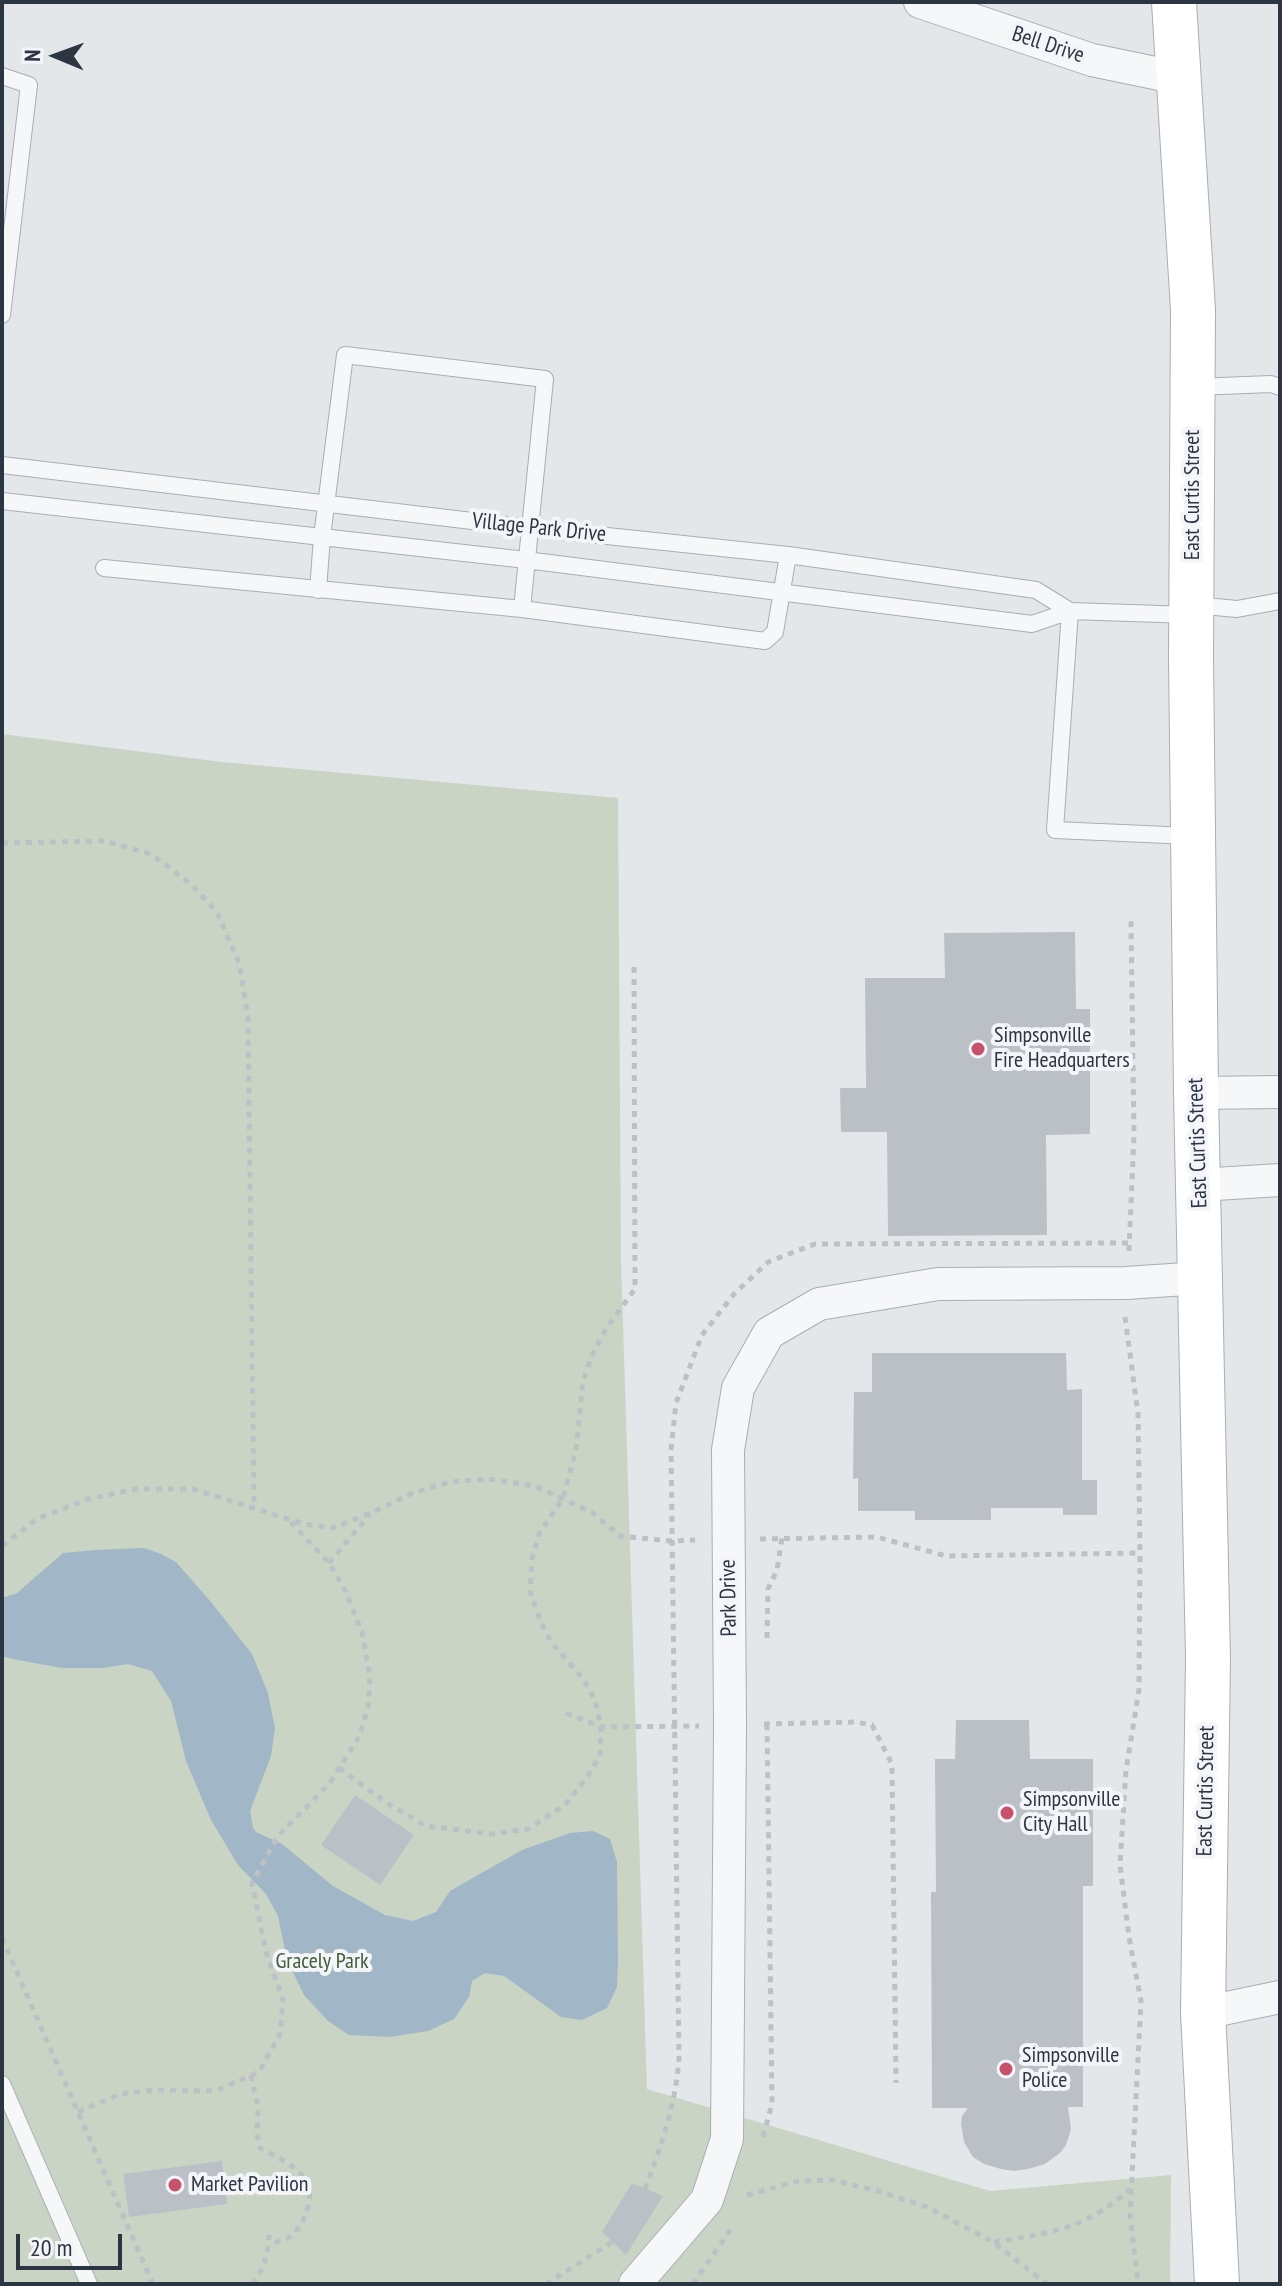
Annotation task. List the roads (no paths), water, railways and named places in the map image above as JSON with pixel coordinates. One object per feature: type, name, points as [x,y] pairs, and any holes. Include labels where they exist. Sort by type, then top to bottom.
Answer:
[{"type":"main road","name":"East Curtis Street","points":[[1174,2],[1193,310],[1193,836],[1208,1658],[1203,2013],[1217,2284]]},
{"type":"street","name":"Bell Drive","points":[[920,2],[1092,60],[1179,78]]},
{"type":"street","points":[[1196,1093],[1280,1092]]},
{"type":"street","points":[[1199,1185],[1280,1180]]},
{"type":"street","name":"Park Drive","points":[[635,2284],[707,2200],[727,2139],[730,1739],[728,1450],[738,1388],[769,1333],[819,1304],[938,1284],[1126,1283],[1201,1278]]},
{"type":"street","points":[[1203,2013],[1280,1997]]},
{"type":"lane","points":[[2,76],[29,85],[2,315]]},
{"type":"lane","points":[[318,590],[345,355],[545,379],[522,609]]},
{"type":"lane","points":[[1193,387],[1271,384],[1280,387]]},
{"type":"lane","name":"Village Park Drive","points":[[2,465],[531,528],[788,555],[1036,590],[1070,611]]},
{"type":"lane","name":"Village Park Drive","points":[[2,501],[526,560],[1032,624],[1070,611],[1237,609],[1280,601]]},
{"type":"lane","points":[[104,568],[522,609],[765,641],[775,632],[788,555]]},
{"type":"lane","points":[[1070,611],[1055,830],[1193,836]]},
{"type":"lane","points":[[2,2084],[89,2284]]},
{"type":"water","points":[[144,1548],[176,1562],[211,1602],[252,1654],[268,1693],[275,1728],[271,1756],[250,1811],[256,1832],[282,1844],[333,1886],[385,1915],[413,1921],[436,1912],[450,1891],[522,1850],[570,1833],[593,1831],[610,1839],[617,1862],[618,1961],[617,1987],[607,2008],[582,2020],[561,2017],[504,1976],[485,1973],[472,1981],[469,1997],[454,2019],[428,2031],[390,2037],[349,2035],[328,2021],[304,1995],[287,1960],[278,1916],[266,1894],[238,1865],[211,1820],[186,1761],[171,1701],[152,1671],[128,1664],[103,1668],[62,1668],[2,1656],[2,1598],[17,1593],[63,1553]]},
{"type":"place","name":"Simpsonville Fire Headquarters","points":[[978,1049]]},
{"type":"place","name":"Simpsonville City Hall","points":[[1007,1813]]},
{"type":"place","name":"Simpsonville Police","points":[[1006,2069]]},
{"type":"place","name":"Market Pavilion","points":[[175,2185]]},
{"type":"park label","name":"Gracely Park","points":[[322,1962]]}]
